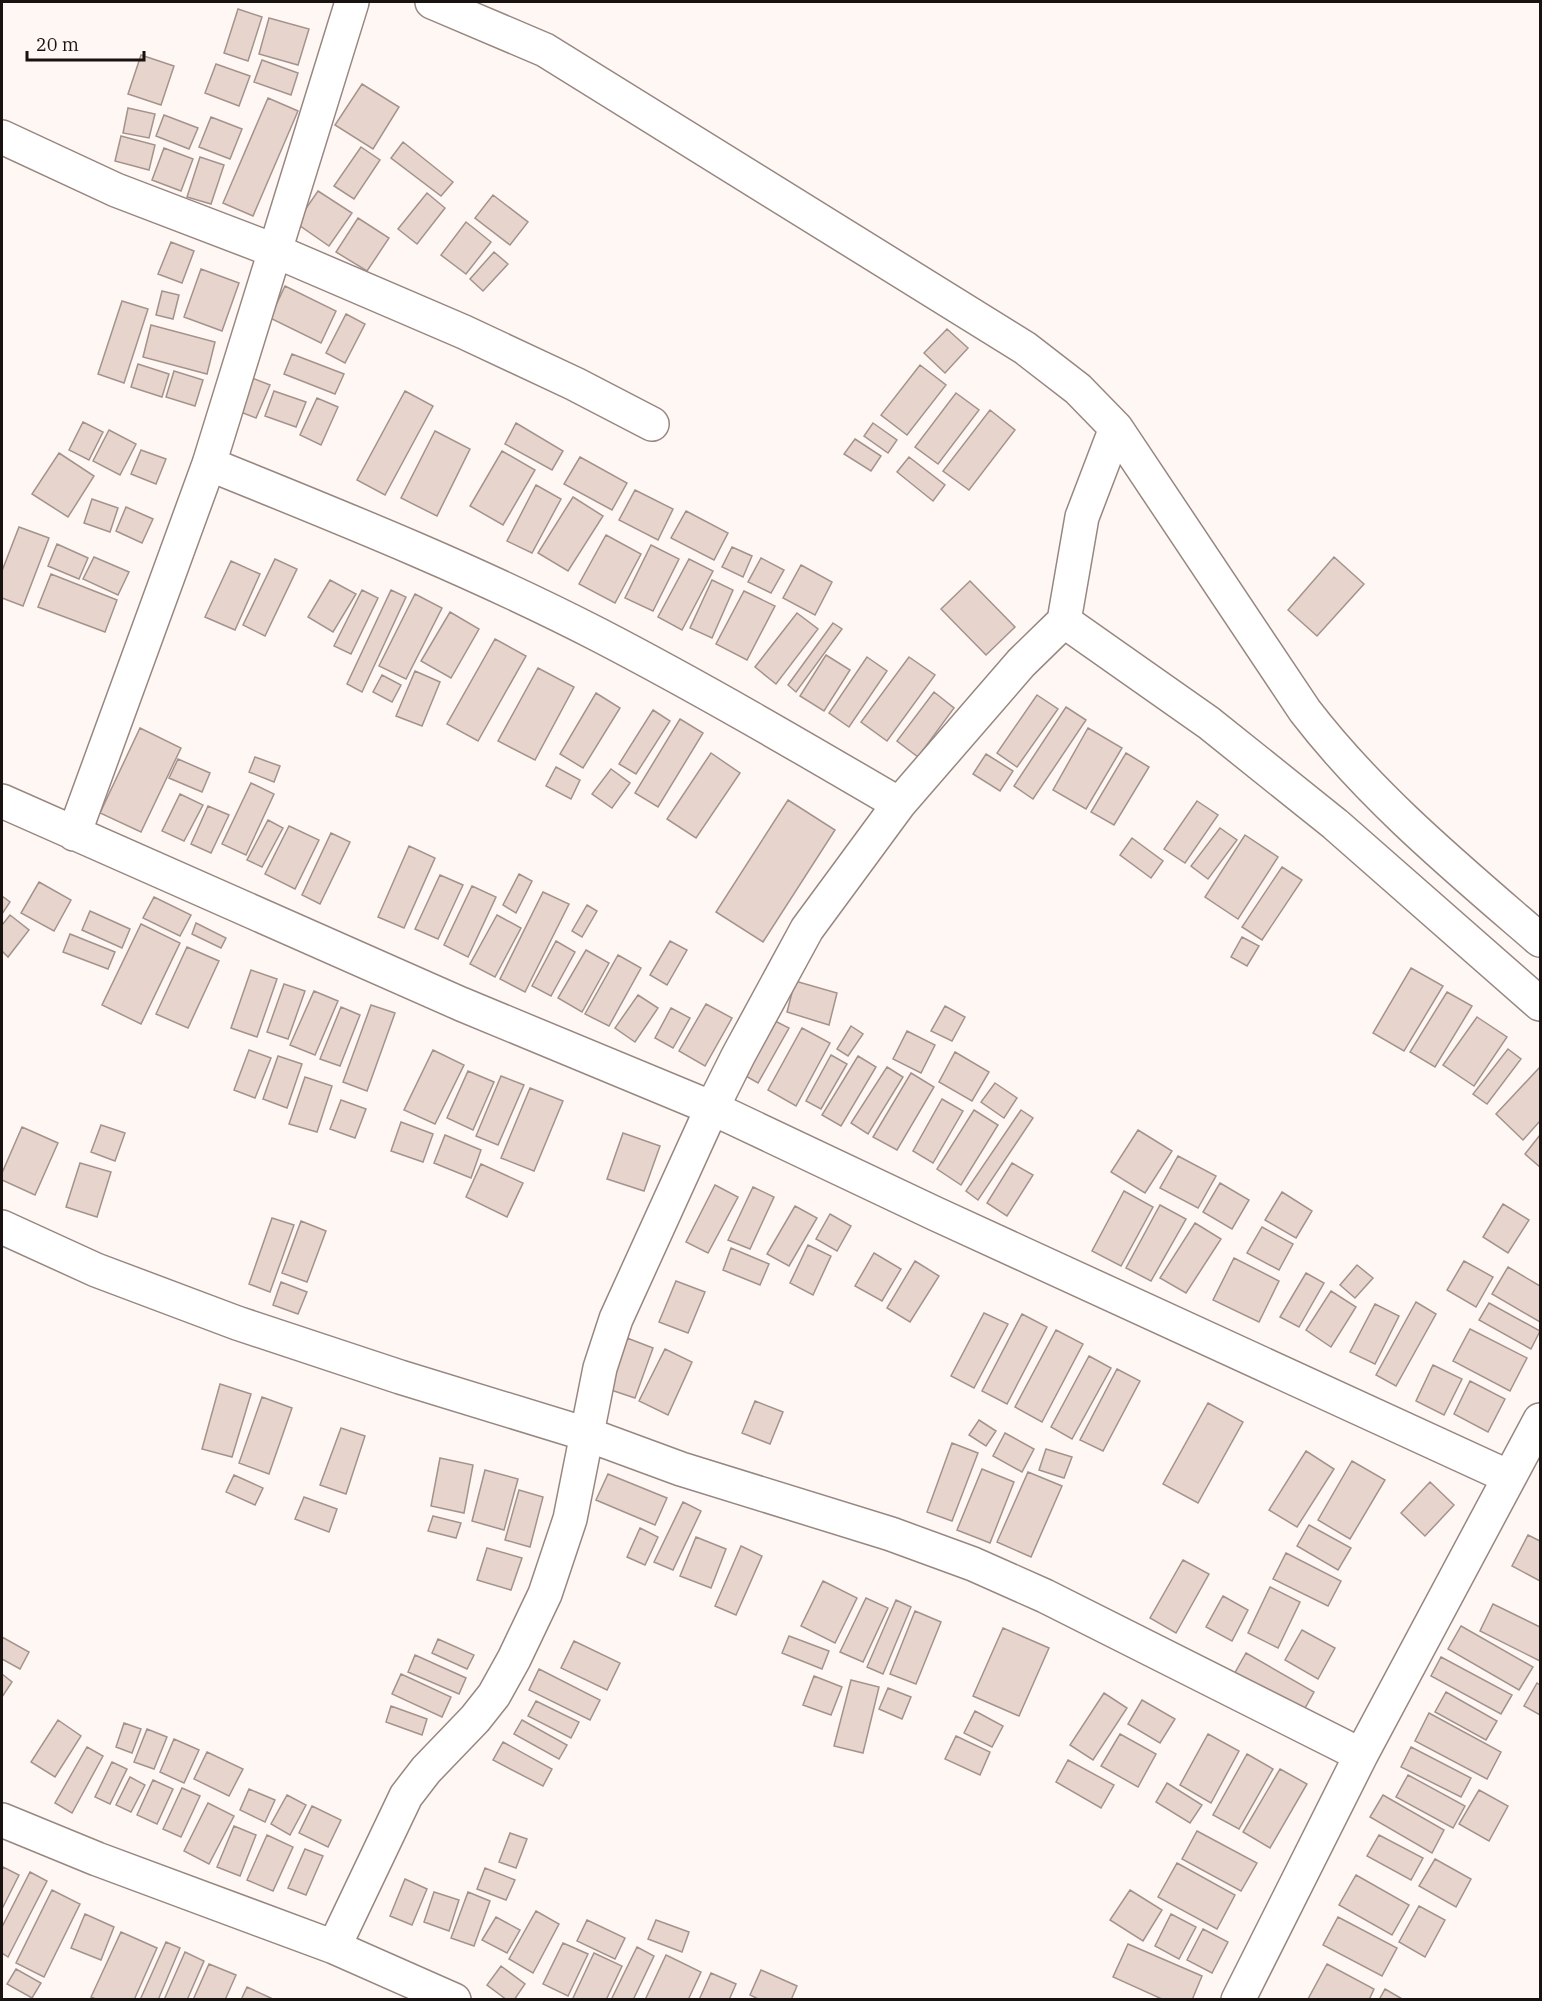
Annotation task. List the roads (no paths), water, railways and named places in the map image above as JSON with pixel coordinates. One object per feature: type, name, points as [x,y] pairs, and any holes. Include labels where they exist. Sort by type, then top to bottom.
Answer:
[{"type":"street","points":[[74,834],[209,464],[351,2]]},
{"type":"street","points":[[432,2],[545,50],[1025,348],[1078,388],[1116,428],[1305,711],[1334,749],[1369,786],[1540,939]]},
{"type":"street","points":[[2,137],[116,190],[273,250],[496,347],[652,424]]},
{"type":"street","points":[[334,1947],[406,1796],[426,1770],[475,1719],[494,1695],[545,1594],[570,1520],[600,1368],[616,1319],[711,1108],[801,938],[899,804],[1021,663],[1064,621],[1082,517],[1116,428]]},
{"type":"street","points":[[209,464],[465,571],[597,634],[743,713],[899,804]]},
{"type":"street","points":[[1064,621],[1209,723],[1335,824],[1540,1004]]},
{"type":"street","points":[[2,801],[461,1005],[711,1108],[946,1220],[1509,1477]]},
{"type":"street","points":[[5,1236],[237,1323],[400,1377],[586,1434],[681,1469],[891,1534],[973,1564],[1045,1596],[1360,1755]]},
{"type":"street","points":[[1238,2000],[1360,1755],[1540,1420]]},
{"type":"street","points":[[2,1820],[97,1859],[334,1947],[454,2000]]}]
